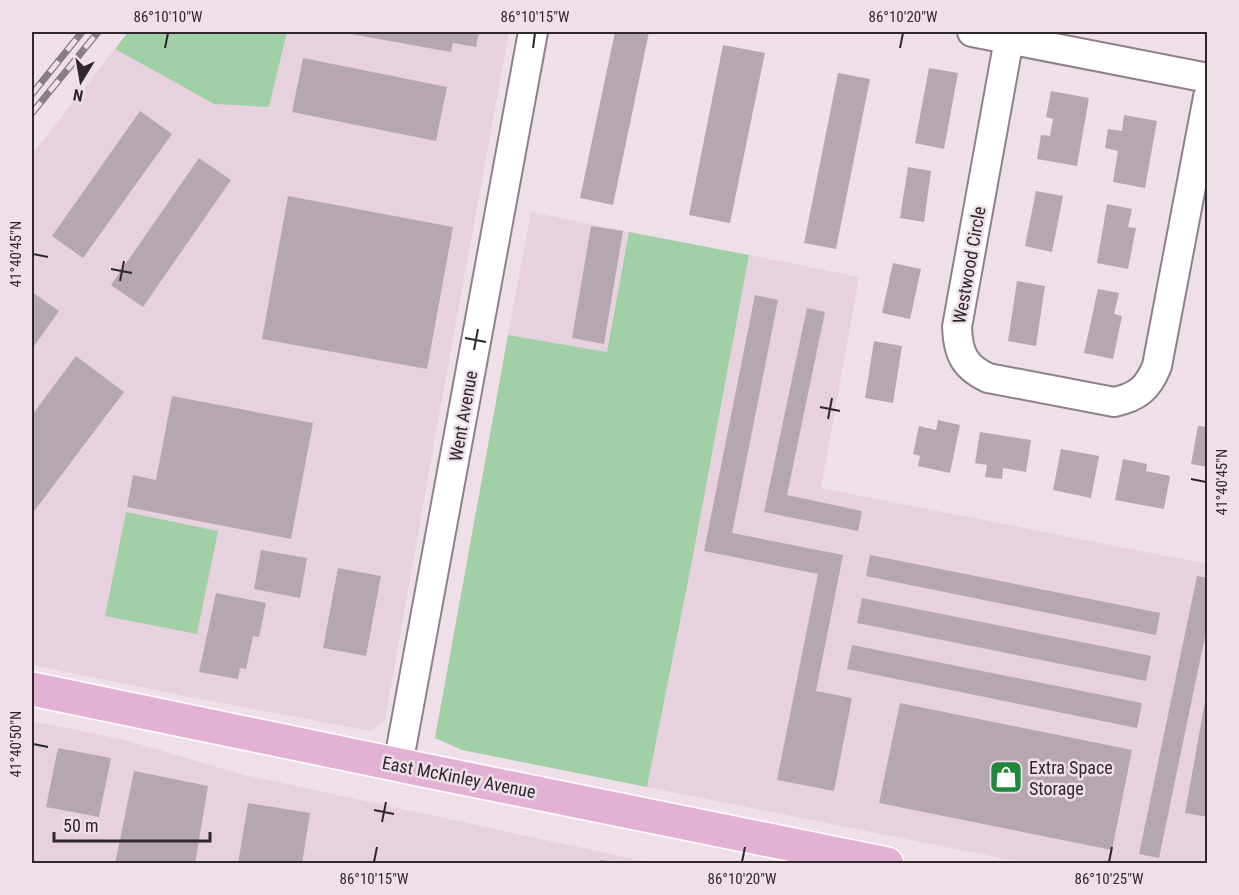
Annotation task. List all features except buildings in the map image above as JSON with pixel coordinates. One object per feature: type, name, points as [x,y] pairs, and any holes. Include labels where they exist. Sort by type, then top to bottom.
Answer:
[{"type":"main road","name":"East McKinley Avenue","points":[[32,689],[398,765],[809,856],[887,864]]},
{"type":"street","name":"Went Avenue","points":[[398,765],[533,32]]},
{"type":"street","points":[[972,32],[1009,39],[1044,39],[1208,78]]},
{"type":"street","name":"Westwood Circle","points":[[1009,39],[957,327],[957,345],[965,361],[978,374],[988,378],[1114,402],[1137,394],[1150,382],[1157,366],[1208,97]]},
{"type":"shaded area","points":[[287,32],[509,32],[385,720],[370,731],[32,665],[32,154],[115,49],[214,104],[269,107]]},
{"type":"shaded area","points":[[531,212],[629,232],[607,352],[508,335]]},
{"type":"shaded area","points":[[749,255],[859,277],[821,488],[1207,564],[1207,863],[1025,863],[647,787]]},
{"type":"shaded area","points":[[32,721],[125,740],[240,774],[652,863],[32,863]]},
{"type":"green space","points":[[128,32],[287,32],[269,107],[214,104],[115,49]]},
{"type":"green space","points":[[629,232],[749,255],[647,787],[462,750],[435,738],[508,335],[607,352]]},
{"type":"green space","points":[[126,512],[218,531],[197,634],[105,616]]},
{"type":"railway","points":[[32,94],[82,32]]},
{"type":"railway","points":[[32,113],[98,32]]},
{"type":"place","name":"Extra Space Storage","points":[[1006,777]]}]
